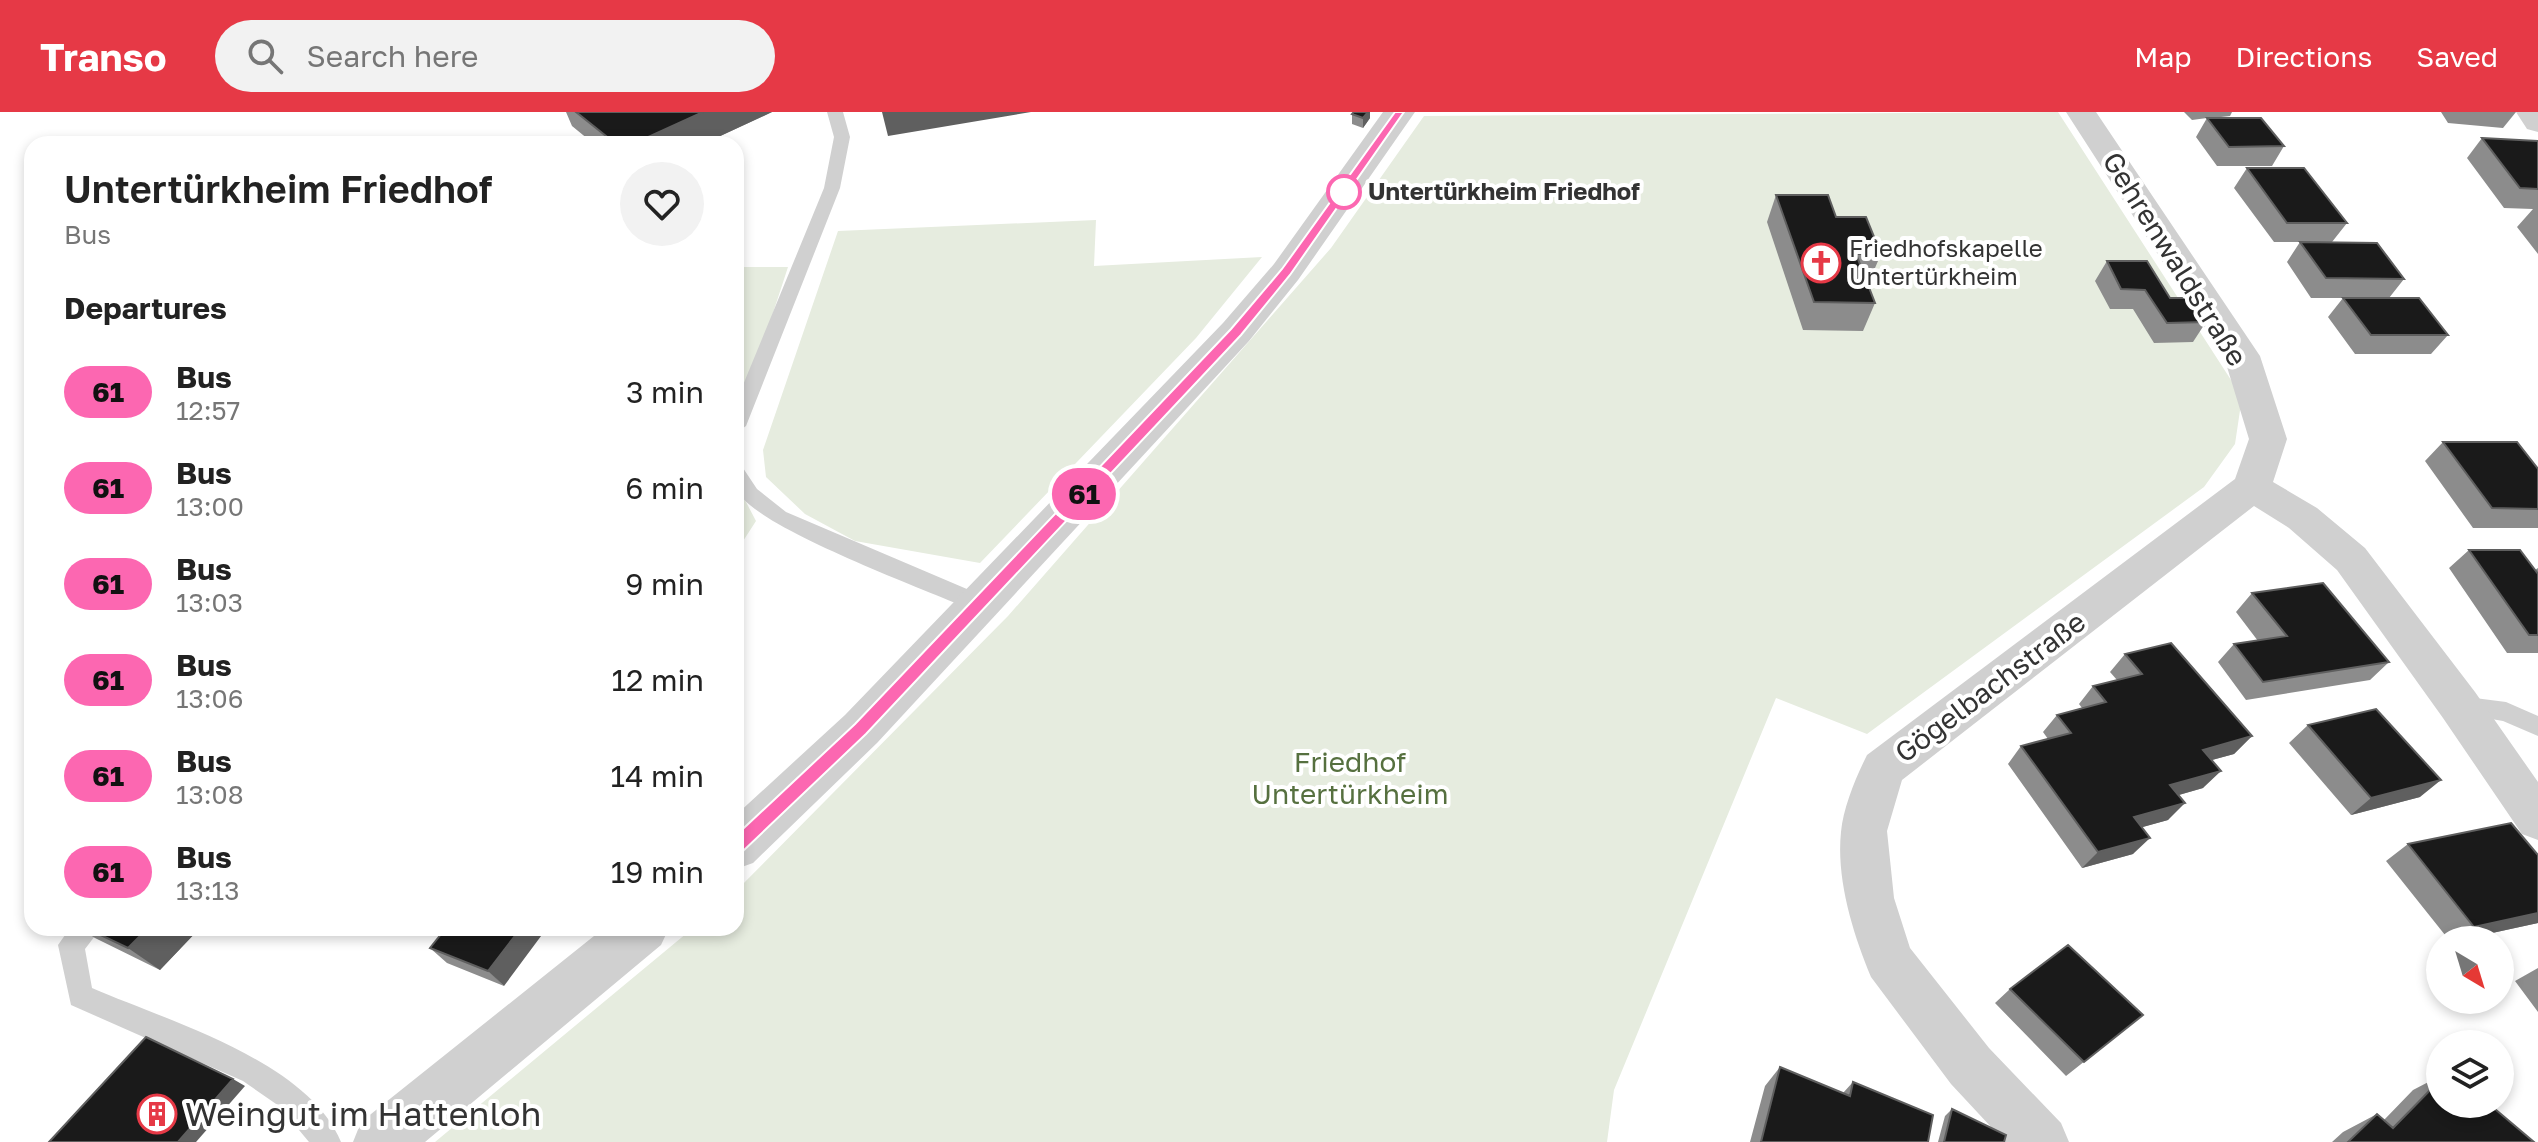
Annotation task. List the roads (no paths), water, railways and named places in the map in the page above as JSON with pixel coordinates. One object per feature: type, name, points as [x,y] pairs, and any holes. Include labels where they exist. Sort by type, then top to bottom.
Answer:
[{"type":"street","points":[[744,839],[861,729],[1236,332],[1286,272],[1399,112]]},
{"type":"street","name":"Gehrenwaldstraße","points":[[2081,112],[2242,356],[2268,439],[2252,487]]},
{"type":"street","points":[[2531,112],[2538,123]]},
{"type":"street","points":[[2252,487],[2303,518],[2351,559],[2459,705],[2538,820]]},
{"type":"street","name":"Gögelbachstraße","points":[[2042,1142],[1970,1066],[1889,960],[1870,898],[1864,831],[1875,793],[1883,769],[2252,487]]},
{"type":"street","points":[[381,1142],[633,936]]},
{"type":"lane","points":[[744,406],[832,188],[842,137],[835,112]]},
{"type":"lane","points":[[744,485],[750,494],[779,517],[980,604]]},
{"type":"lane","points":[[2459,705],[2506,712],[2538,726]]},
{"type":"lane","points":[[80,936],[71,945],[80,996],[253,1071],[289,1096],[327,1142]]},
{"type":"place","name":"Untertürkheim Friedhof","points":[[1344,192]]},
{"type":"place","name":"Friedhofskapelle Untertürkheim","points":[[1821,263]]},
{"type":"place","name":"Weingut im Hattenloh","points":[[157,1114]]},
{"type":"park label","name":"Friedhof Untertürkheim","points":[[1350,778]]}]
